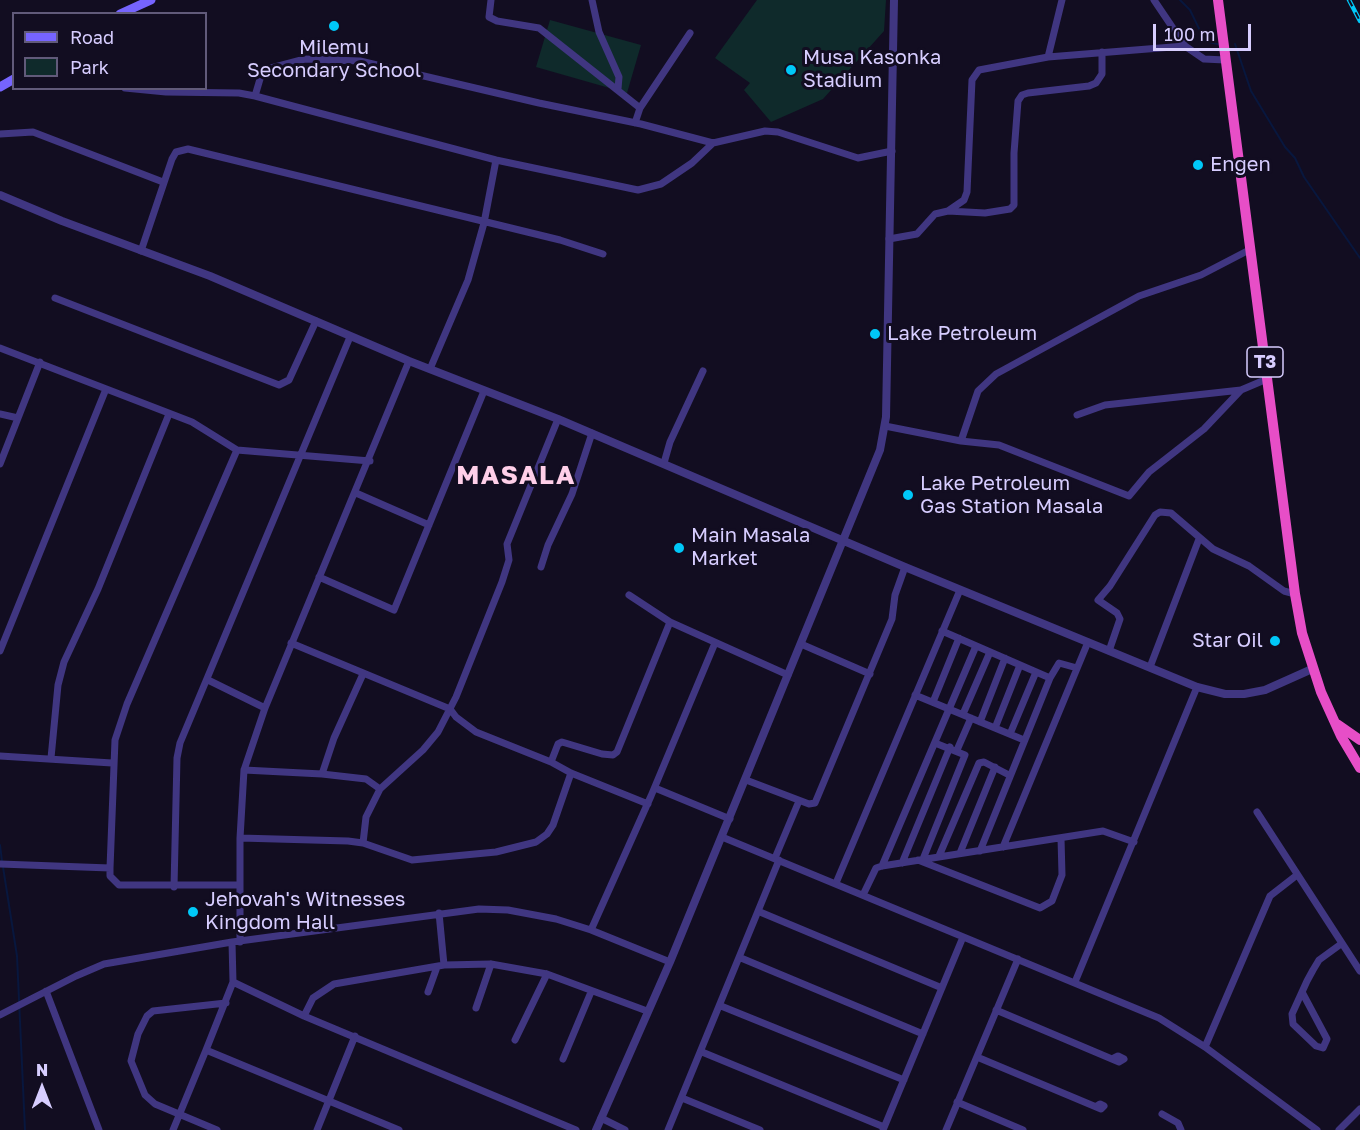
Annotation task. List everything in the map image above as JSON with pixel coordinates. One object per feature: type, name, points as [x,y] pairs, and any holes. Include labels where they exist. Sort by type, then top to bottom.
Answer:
[{"type":"highway","name":"T3","points":[[1218,0],[1295,594],[1312,669],[1333,719],[1360,768]]},
{"type":"highway","name":"T3","points":[[1333,719],[1345,732],[1360,740]]},
{"type":"main road","points":[[124,12],[150,0]]},
{"type":"street","points":[[491,0],[489,17],[497,21],[539,28],[640,108]]},
{"type":"street","points":[[592,0],[599,32],[619,77],[618,89]]},
{"type":"street","points":[[596,1130],[730,819],[880,450],[885,426],[894,0]]},
{"type":"street","points":[[1048,57],[1062,0]]},
{"type":"street","points":[[1154,0],[1185,46],[1204,59],[1225,60]]},
{"type":"street","points":[[634,123],[640,108],[690,33]]},
{"type":"street","points":[[948,211],[964,200],[967,192],[974,74],[979,70],[1048,57],[1185,46]]},
{"type":"street","points":[[889,239],[917,234],[935,214],[948,211],[985,213],[1010,209],[1014,205],[1014,153],[1018,101],[1022,95],[1028,93],[1096,83],[1102,74],[1102,52]]},
{"type":"street","points":[[255,96],[264,72],[271,68],[305,59],[360,61],[634,123],[713,144]]},
{"type":"street","points":[[158,90],[255,96],[496,160],[638,190],[661,184],[692,163],[713,144],[765,131],[778,132],[858,158],[892,151]]},
{"type":"street","points":[[0,134],[33,132],[163,182]]},
{"type":"street","points":[[141,251],[163,182],[176,152],[188,149],[560,240],[603,254]]},
{"type":"street","points":[[430,369],[456,314],[484,223],[496,160]]},
{"type":"street","points":[[0,195],[210,276],[350,337],[558,419],[905,567],[1197,687],[1226,694],[1245,694],[1265,690],[1312,669]]},
{"type":"street","points":[[961,441],[978,392],[996,374],[1139,296],[1201,275],[1251,249]]},
{"type":"street","points":[[55,298],[279,385],[289,380],[316,321]]},
{"type":"street","points":[[174,886],[177,758],[180,743],[350,337]]},
{"type":"street","points":[[0,348],[192,422],[237,450],[370,461]]},
{"type":"street","points":[[173,1130],[233,982],[244,770],[265,708],[291,643],[370,461],[410,361]]},
{"type":"street","points":[[0,464],[40,362]]},
{"type":"street","points":[[664,463],[670,442],[703,371]]},
{"type":"street","points":[[1077,415],[1105,405],[1241,390],[1267,379]]},
{"type":"street","points":[[0,651],[106,389]]},
{"type":"street","points":[[885,426],[961,441],[999,445],[1129,496],[1149,472],[1204,429],[1241,390]]},
{"type":"street","points":[[319,577],[394,610],[484,391]]},
{"type":"street","points":[[0,414],[18,418]]},
{"type":"street","points":[[51,758],[58,685],[64,662],[98,589],[169,414]]},
{"type":"street","points":[[363,843],[366,817],[380,789],[423,750],[438,732],[450,709],[509,560],[507,544],[558,419]]},
{"type":"street","points":[[541,567],[548,545],[572,494],[592,433]]},
{"type":"street","points":[[237,450],[127,704],[115,740],[112,763],[110,868],[111,876],[119,885],[239,885]]},
{"type":"street","points":[[356,493],[429,525]]},
{"type":"street","points":[[1109,651],[1120,619],[1117,613],[1098,600],[1110,586],[1155,515],[1160,512],[1171,513],[1199,539],[1295,594]]},
{"type":"street","points":[[1150,667],[1199,539]]},
{"type":"street","points":[[746,780],[799,801],[812,804],[817,799],[892,619],[895,595],[905,567]]},
{"type":"street","points":[[836,883],[960,590]]},
{"type":"street","points":[[629,595],[670,622],[788,675]]},
{"type":"street","points":[[551,762],[558,744],[562,742],[602,754],[613,755],[617,752],[670,622]]},
{"type":"street","points":[[942,631],[1050,678]]},
{"type":"street","points":[[933,702],[959,638]]},
{"type":"street","points":[[1003,847],[1088,642]]},
{"type":"street","points":[[291,643],[450,709],[476,732],[648,804]]},
{"type":"street","points":[[591,930],[648,804],[715,643]]},
{"type":"street","points":[[801,644],[870,674]]},
{"type":"street","points":[[882,866],[976,646]]},
{"type":"street","points":[[902,862],[954,748],[990,652]]},
{"type":"street","points":[[980,722],[1005,658]]},
{"type":"street","points":[[980,850],[1050,678],[1059,663],[1077,668]]},
{"type":"street","points":[[995,728],[1020,665]]},
{"type":"street","points":[[1010,734],[1036,672]]},
{"type":"street","points":[[322,774],[334,738],[363,674]]},
{"type":"street","points":[[208,680],[265,708]]},
{"type":"street","points":[[1075,982],[1197,687]]},
{"type":"street","points":[[915,695],[1024,740]]},
{"type":"street","points":[[921,859],[965,753],[935,743]]},
{"type":"street","points":[[0,756],[112,763]]},
{"type":"street","points":[[939,856],[979,763],[984,762],[1009,775]]},
{"type":"street","points":[[960,853],[995,767]]},
{"type":"street","points":[[244,770],[366,779],[380,789]]},
{"type":"street","points":[[240,838],[317,839],[363,843],[412,860],[464,857],[522,847],[536,842],[547,834],[553,825],[571,773]]},
{"type":"street","points":[[654,788],[730,819]]},
{"type":"street","points":[[668,1130],[760,912],[799,801]]},
{"type":"street","points":[[1257,812],[1360,971]]},
{"type":"street","points":[[863,895],[876,868],[902,862],[1103,831],[1134,842]]},
{"type":"street","points":[[722,837],[1159,1018],[1205,1047],[1317,1130]]},
{"type":"street","points":[[921,859],[1040,908],[1049,904],[1055,897],[1062,875],[1061,838]]},
{"type":"street","points":[[2,864],[110,868]]},
{"type":"street","points":[[1205,1047],[1270,896],[1296,875]]},
{"type":"street","points":[[0,1015],[104,964],[439,912],[508,910],[556,919],[591,930],[670,962]]},
{"type":"street","points":[[428,992],[441,966],[439,912]]},
{"type":"street","points":[[760,912],[942,987]]},
{"type":"street","points":[[702,1052],[884,1129],[963,937]]},
{"type":"street","points":[[1302,992],[1327,1039],[1323,1048],[1316,1046],[1291,1019],[1302,992],[1319,960],[1341,944]]},
{"type":"street","points":[[741,958],[923,1034]]},
{"type":"street","points":[[946,1130],[1018,959]]},
{"type":"street","points":[[304,1016],[313,998],[334,984],[441,966],[491,964],[547,974],[647,1011]]},
{"type":"street","points":[[476,1008],[491,964]]},
{"type":"street","points":[[515,1040],[547,974]]},
{"type":"street","points":[[233,982],[304,1016],[576,1130]]},
{"type":"street","points":[[46,991],[99,1130]]},
{"type":"street","points":[[563,1059],[591,992]]},
{"type":"street","points":[[217,1130],[155,1104],[145,1095],[130,1061],[138,1034],[147,1016],[153,1011],[226,1003]]},
{"type":"street","points":[[721,1006],[904,1080]]},
{"type":"street","points":[[996,1010],[1114,1058]]},
{"type":"street","points":[[317,1130],[331,1101],[355,1036]]},
{"type":"street","points":[[206,1050],[399,1130]]},
{"type":"street","points":[[977,1057],[1097,1106]]},
{"type":"street","points":[[682,1098],[760,1130]]},
{"type":"street","points":[[957,1102],[1023,1130]]},
{"type":"street","points":[[1339,1130],[1360,1108]]},
{"type":"street","points":[[1162,1114],[1178,1123],[1180,1130]]},
{"type":"street","points":[[601,1118],[625,1130]]},
{"type":"green space","name":"Musa Kasonka Stadium","points":[[757,0],[886,0],[884,31],[823,99],[771,122],[744,90],[750,83],[715,58]]},
{"type":"green space","points":[[550,20],[641,45],[627,93],[536,67]]},
{"type":"waterway","points":[[1180,0],[1190,10],[1205,41],[1221,45]]},
{"type":"waterway","points":[[1235,44],[1251,91],[1285,147],[1295,158],[1304,177],[1360,258]]},
{"type":"waterway","points":[[0,845],[2,861]]},
{"type":"waterway","points":[[3,867],[17,956],[25,1130]]},
{"type":"railway","points":[[1349,0],[1360,21]]},
{"type":"place","name":"Milemu Secondary School","points":[[334,26]]},
{"type":"place","name":"Musa Kasonka Stadium","points":[[791,70]]},
{"type":"place","name":"Engen","points":[[1198,165]]},
{"type":"place","name":"Lake Petroleum","points":[[875,334]]},
{"type":"place","name":"Lake Petroleum Gas Station Masala","points":[[908,495]]},
{"type":"place","name":"Main Masala Market","points":[[679,548]]},
{"type":"place","name":"Star Oil","points":[[1275,641]]},
{"type":"place","name":"Jehovah's Witnesses Kingdom Hall","points":[[193,912]]},
{"type":"district","name":"MASALA","points":[[516,476]]}]
